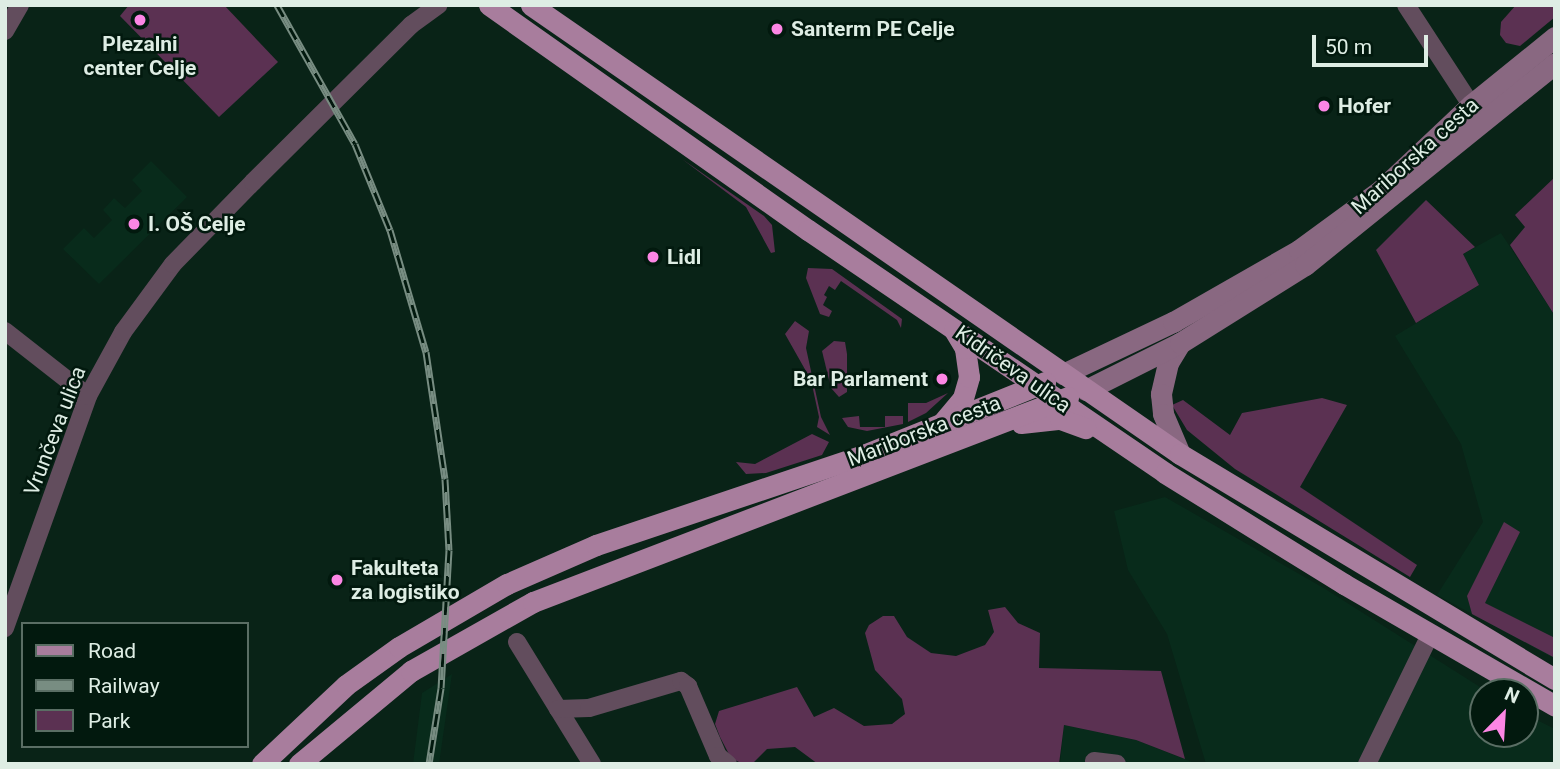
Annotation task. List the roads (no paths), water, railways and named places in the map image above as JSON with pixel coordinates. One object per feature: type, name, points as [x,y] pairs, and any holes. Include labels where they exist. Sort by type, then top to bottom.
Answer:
[{"type":"main road","name":"Kidričeva ulica","points":[[489,5],[1165,473],[1430,635],[1555,706]]},
{"type":"main road","name":"Kidričeva ulica","points":[[531,5],[1180,454],[1555,679]]},
{"type":"main road","name":"Mariborska cesta","points":[[299,764],[411,671],[500,617],[586,579],[1086,390],[1180,344],[1350,234],[1555,37]]},
{"type":"main road","name":"Mariborska cesta","points":[[262,764],[346,685],[399,647],[507,584],[596,545],[939,426],[1037,386],[1206,305],[1300,250],[1477,114],[1555,63]]},
{"type":"main road","points":[[939,426],[956,410],[969,377],[965,348],[953,327]]},
{"type":"main road","points":[[1180,344],[1168,363],[1161,394],[1163,414],[1180,454]]},
{"type":"main road","points":[[959,440],[1026,421],[1060,419],[1165,473]]},
{"type":"street","points":[[5,31],[20,5]]},
{"type":"street","name":"Vrunčeva ulica","points":[[411,25],[418,5]]},
{"type":"street","name":"Vrunčeva ulica","points":[[5,628],[88,396],[123,331],[173,264],[411,25],[439,5]]},
{"type":"street","points":[[480,5],[536,38]]},
{"type":"street","points":[[1406,5],[1477,114]]},
{"type":"street","points":[[5,331],[88,396]]},
{"type":"street","points":[[1367,764],[1430,635]]},
{"type":"street","points":[[517,642],[592,764]]},
{"type":"street","points":[[558,709],[589,708],[681,681],[688,686],[718,756],[728,764]]},
{"type":"street","points":[[1094,761],[1116,764]]},
{"type":"railway","points":[[277,5],[355,144],[390,230],[426,352],[445,479],[449,550],[441,688],[429,764]]},
{"type":"place","name":"Plezalni center Celje","points":[[140,20]]},
{"type":"place","name":"Santerm PE Celje","points":[[777,29]]},
{"type":"place","name":"Hofer","points":[[1324,106]]},
{"type":"place","name":"I. OŠ Celje","points":[[134,224]]},
{"type":"place","name":"Lidl","points":[[653,257]]},
{"type":"place","name":"Bar Parlament","points":[[942,379]]},
{"type":"place","name":"Fakulteta za logistiko","points":[[337,580]]}]
